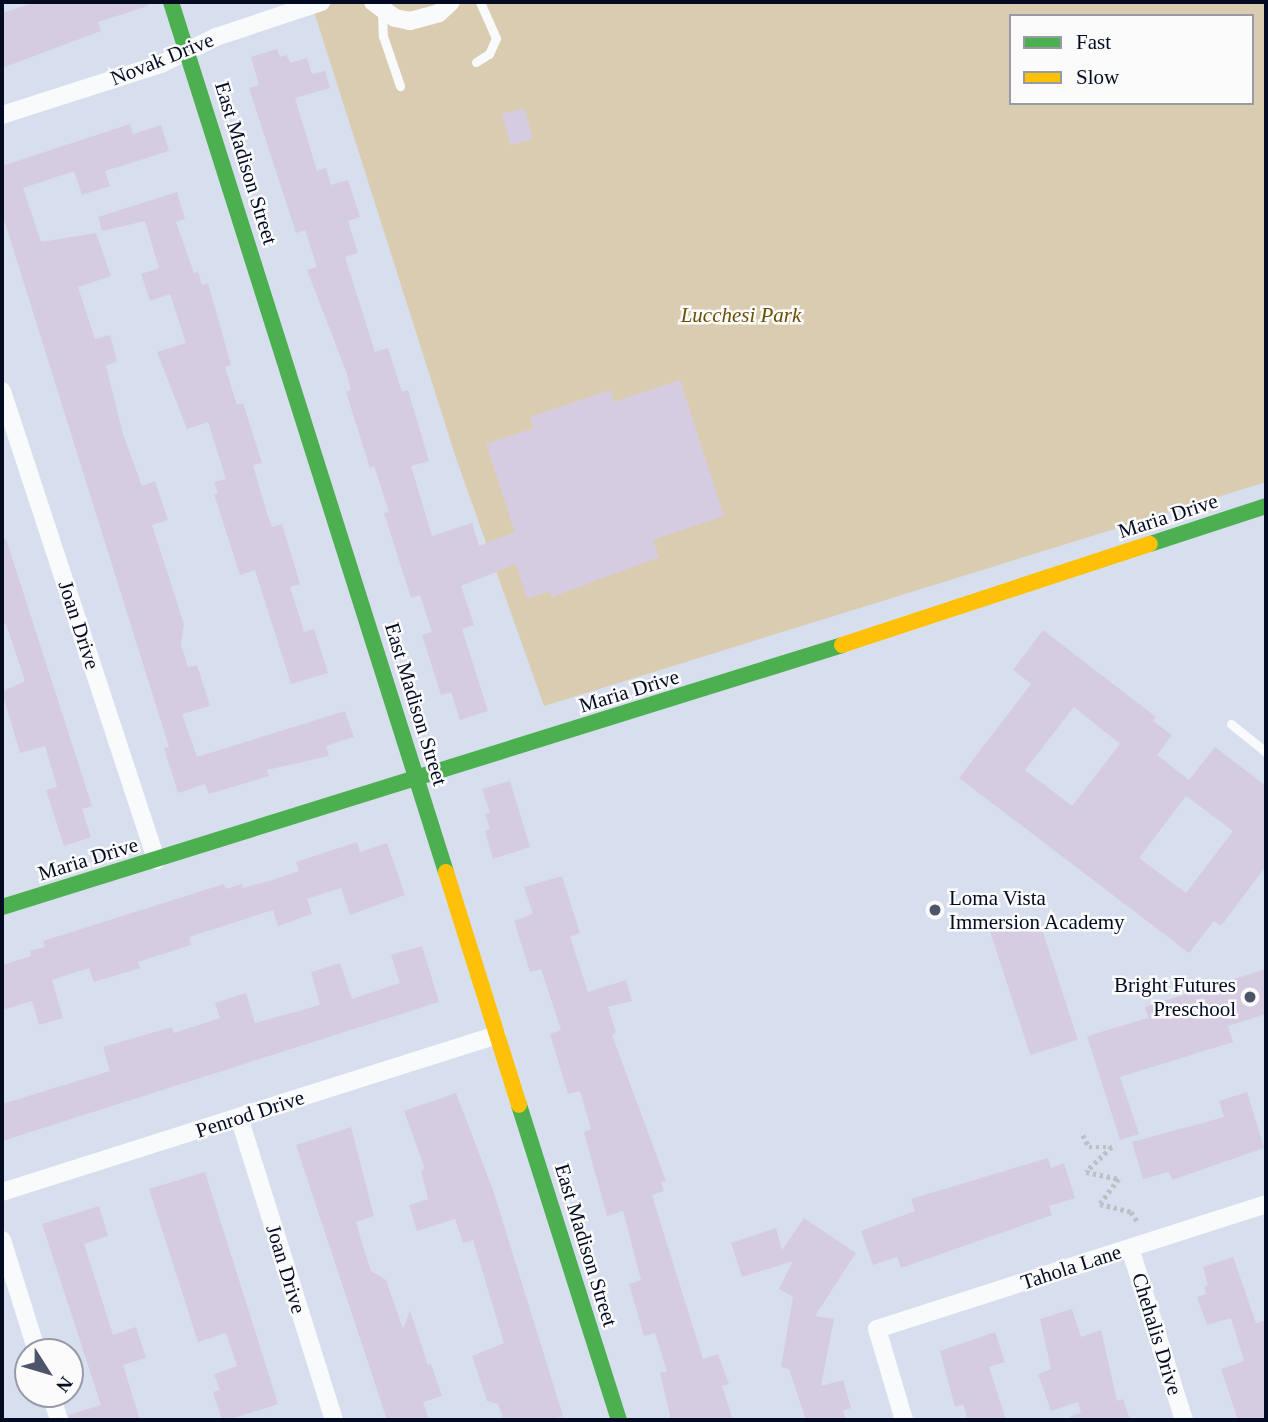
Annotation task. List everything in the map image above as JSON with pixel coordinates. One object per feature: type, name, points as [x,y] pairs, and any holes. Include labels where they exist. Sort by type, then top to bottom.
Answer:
[{"type":"street","name":"East Madison Street","points":[[172,2],[619,1420]]},
{"type":"street","name":"Novak Drive","points":[[2,116],[160,64],[188,50],[321,2]]},
{"type":"street","points":[[377,6],[395,18],[425,19],[451,2]]},
{"type":"street","name":"Joan Drive","points":[[2,391],[156,860]]},
{"type":"street","name":"Maria Drive","points":[[2,907],[778,666],[1266,506]]},
{"type":"street","name":"Penrod Drive","points":[[2,1192],[497,1035]]},
{"type":"street","name":"Joan Drive","points":[[239,1117],[334,1420]]},
{"type":"street","name":"Tahola Lane","points":[[904,1420],[877,1329],[1266,1204]]},
{"type":"street","points":[[2,1240],[33,1338]]},
{"type":"street","name":"Chehalis Drive","points":[[1130,1248],[1184,1420]]},
{"type":"lane","points":[[476,62],[489,54],[496,38],[480,2]]},
{"type":"lane","points":[[377,6],[383,36],[400,86]]},
{"type":"lane","points":[[1231,724],[1266,752]]},
{"type":"path","points":[[1083,1135],[1089,1147],[1112,1147],[1086,1172],[1119,1179],[1100,1204],[1131,1212],[1138,1222]]},
{"type":"green space","name":"Lucchesi Park","points":[[311,2],[1266,2],[1266,482],[544,706],[456,458]]},
{"type":"building","points":[[36,2],[148,2],[148,6],[98,22],[101,31],[2,68],[2,13]]},
{"type":"building","points":[[277,49],[280,57],[287,55],[290,63],[307,58],[312,74],[325,71],[330,88],[295,98],[317,171],[326,168],[331,185],[348,180],[360,217],[348,221],[358,253],[345,257],[375,352],[388,348],[402,392],[408,390],[429,461],[411,466],[432,536],[472,523],[479,546],[515,532],[486,444],[534,428],[530,417],[611,390],[614,402],[680,380],[724,516],[653,540],[659,557],[552,597],[550,591],[527,599],[516,564],[461,586],[474,625],[462,629],[488,711],[460,720],[451,692],[441,695],[422,635],[432,632],[420,595],[411,598],[384,513],[389,512],[374,466],[370,468],[346,392],[351,390],[347,374],[307,270],[317,267],[305,230],[296,233],[249,88],[259,85],[251,57]]},
{"type":"building","points":[[524,108],[533,139],[511,145],[502,114]]},
{"type":"building","points":[[130,124],[133,134],[161,125],[169,151],[105,171],[110,186],[82,195],[74,171],[23,188],[41,242],[96,233],[111,276],[78,287],[95,339],[110,335],[117,361],[106,366],[123,434],[142,486],[155,481],[168,520],[152,525],[184,624],[181,645],[188,667],[197,665],[210,706],[182,714],[197,757],[345,711],[354,737],[326,746],[329,756],[267,770],[269,776],[209,794],[205,784],[178,793],[164,748],[169,747],[2,213],[2,166]]},
{"type":"building","points":[[177,192],[185,219],[176,222],[194,273],[198,272],[202,285],[208,283],[231,365],[225,367],[237,405],[243,403],[262,463],[253,465],[266,510],[272,527],[282,524],[300,584],[290,587],[304,632],[314,629],[328,673],[291,684],[255,570],[240,575],[214,494],[218,493],[214,482],[226,479],[208,422],[187,429],[157,352],[186,343],[170,294],[150,301],[141,274],[159,268],[145,221],[102,231],[98,217]]},
{"type":"building","points":[[6,539],[92,806],[82,809],[91,837],[64,846],[46,790],[57,787],[45,746],[20,753],[2,692],[25,681],[6,624],[2,625],[2,540]]},
{"type":"building","points":[[1043,630],[1156,717],[1153,721],[1172,735],[1157,755],[1189,780],[1215,747],[1266,786],[1266,866],[1221,926],[1214,921],[1189,953],[959,778],[1031,684],[1013,670]],"holes":[[[1074,707],[1120,744],[1072,806],[1025,770]],[[1186,796],[1233,831],[1186,893],[1139,858]]]},
{"type":"building","points":[[510,781],[530,847],[493,859],[485,831],[490,829],[485,814],[490,813],[482,789]]},
{"type":"building","points":[[357,842],[360,852],[387,843],[405,895],[350,915],[341,888],[307,899],[312,914],[278,926],[273,910],[189,937],[191,945],[138,962],[140,968],[94,982],[89,968],[52,980],[63,1018],[39,1025],[32,1001],[2,1010],[2,965],[31,956],[30,951],[45,947],[43,941],[224,884],[226,889],[242,884],[243,888],[273,880],[299,871],[296,862]]},
{"type":"building","points":[[562,876],[580,933],[570,937],[588,992],[626,980],[632,1001],[608,1007],[616,1032],[612,1035],[666,1181],[661,1182],[664,1191],[652,1195],[703,1359],[718,1354],[729,1384],[722,1386],[733,1420],[671,1420],[660,1373],[667,1371],[655,1333],[644,1336],[629,1284],[641,1280],[623,1211],[607,1216],[584,1132],[591,1129],[580,1091],[568,1094],[550,1034],[561,1030],[541,969],[530,972],[514,921],[533,914],[524,887]]},
{"type":"building","points":[[1038,917],[1078,1040],[1030,1055],[990,932]]},
{"type":"building","points":[[422,946],[439,1002],[2,1141],[2,1104],[110,1071],[103,1047],[172,1027],[174,1033],[220,1018],[215,1003],[246,993],[255,1023],[320,1005],[311,972],[340,963],[352,999],[400,983],[391,955]]},
{"type":"building","points":[[1266,969],[1266,1014],[1228,1026],[1233,1042],[1120,1077],[1139,1134],[1120,1140],[1087,1036],[1148,1018],[1145,1007]]},
{"type":"building","points":[[1247,1092],[1264,1148],[1172,1180],[1169,1172],[1143,1179],[1132,1142],[1224,1117],[1219,1101]]},
{"type":"building","points":[[456,1093],[493,1190],[563,1416],[551,1420],[504,1420],[498,1404],[487,1401],[472,1356],[504,1343],[473,1240],[463,1243],[455,1219],[417,1231],[409,1205],[428,1199],[421,1171],[425,1169],[404,1111]]},
{"type":"building","points":[[351,1127],[374,1216],[356,1222],[371,1271],[386,1280],[403,1329],[410,1311],[428,1365],[431,1364],[442,1396],[423,1402],[429,1420],[387,1420],[296,1145]]},
{"type":"building","points":[[1048,1158],[1051,1168],[1064,1163],[1075,1198],[1049,1206],[1052,1215],[901,1268],[897,1257],[873,1265],[861,1231],[915,1211],[911,1199]]},
{"type":"building","points":[[205,1172],[278,1404],[228,1420],[222,1420],[213,1392],[220,1390],[214,1374],[237,1366],[226,1333],[198,1342],[149,1189]]},
{"type":"building","points":[[99,1206],[108,1236],[84,1244],[113,1335],[136,1327],[146,1358],[123,1365],[140,1420],[70,1420],[69,1415],[101,1405],[84,1353],[84,1338],[79,1338],[42,1224]]},
{"type":"building","points":[[804,1218],[856,1253],[815,1316],[834,1319],[821,1386],[843,1380],[851,1408],[843,1411],[846,1420],[806,1420],[789,1369],[781,1367],[793,1297],[779,1289],[793,1261],[742,1277],[731,1243],[776,1228],[782,1250]]},
{"type":"building","points":[[1233,1257],[1256,1323],[1266,1320],[1266,1420],[1238,1420],[1221,1369],[1244,1361],[1231,1318],[1207,1325],[1197,1297],[1206,1294],[1204,1287],[1208,1285],[1203,1267]]},
{"type":"building","points":[[1072,1309],[1081,1337],[1101,1330],[1117,1401],[1123,1399],[1130,1420],[1071,1420],[1071,1416],[1081,1413],[1078,1402],[1051,1411],[1038,1374],[1051,1369],[1040,1319]]},
{"type":"building","points":[[995,1332],[1005,1362],[989,1367],[1006,1420],[968,1420],[963,1404],[955,1407],[940,1351]]},
{"type":"traffic: fast","points":[[171,2],[446,872]]},
{"type":"traffic: fast","points":[[1150,544],[1266,506]]},
{"type":"traffic: fast","points":[[2,907],[842,645]]},
{"type":"traffic: fast","points":[[519,1105],[619,1420]]},
{"type":"traffic: slow","points":[[842,645],[1150,544]]},
{"type":"traffic: slow","points":[[446,872],[519,1105]]},
{"type":"place","name":"Loma Vista Immersion Academy","points":[[935,910]]},
{"type":"place","name":"Bright Futures Preschool","points":[[1250,997]]}]
